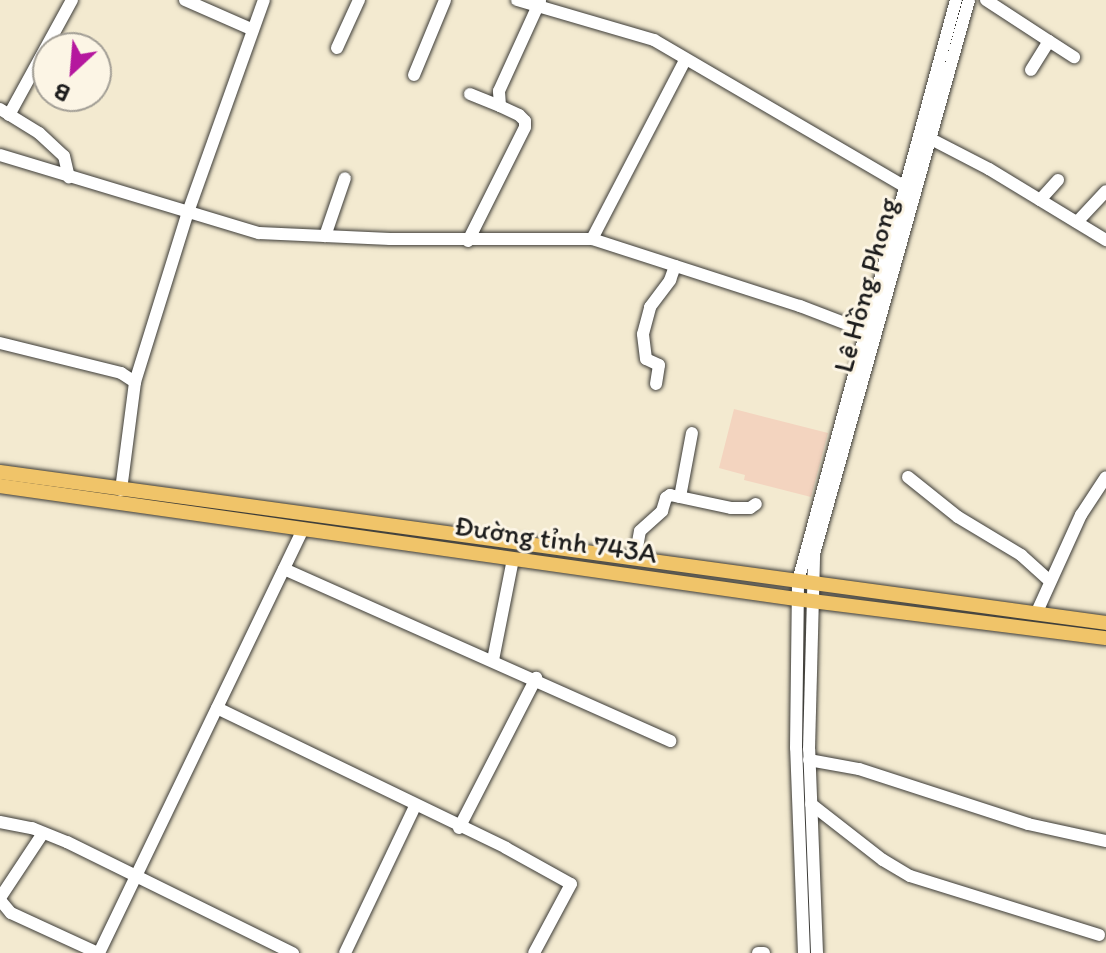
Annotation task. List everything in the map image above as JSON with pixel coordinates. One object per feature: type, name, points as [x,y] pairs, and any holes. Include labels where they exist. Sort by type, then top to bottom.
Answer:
[{"type":"main road","name":"Đường tỉnh 743A","points":[[0,472],[303,530],[804,600],[1106,638]]},
{"type":"main road","name":"Đường tỉnh 743A","points":[[0,486],[306,514],[1106,623]]},
{"type":"main road","points":[[303,530],[306,514]]},
{"type":"main road","points":[[438,549],[440,533]]},
{"type":"main road","points":[[573,568],[575,551]]},
{"type":"street","points":[[69,177],[64,156],[39,133],[5,112],[72,0]]},
{"type":"street","points":[[185,0],[253,30]]},
{"type":"street","points":[[120,497],[135,382],[188,212],[264,0]]},
{"type":"street","points":[[337,48],[359,0]]},
{"type":"street","points":[[414,75],[445,0]]},
{"type":"street","points":[[517,0],[539,3],[654,40],[911,189]]},
{"type":"street","name":"Lê Hồng Phong","points":[[804,600],[804,582],[911,189],[956,0]]},
{"type":"street","name":"Lê Hồng Phong","points":[[911,189],[931,139],[969,0]]},
{"type":"street","points":[[986,0],[1074,57]]},
{"type":"street","points":[[500,106],[499,91],[539,3]]},
{"type":"street","points":[[1031,70],[1049,41]]},
{"type":"street","points":[[592,239],[685,60]]},
{"type":"street","points":[[468,241],[525,127],[525,121],[519,115],[470,94]]},
{"type":"street","points":[[931,139],[1106,240]]},
{"type":"street","points":[[0,155],[259,233],[468,241],[592,239],[872,334]]},
{"type":"street","points":[[325,236],[345,178]]},
{"type":"street","points":[[1040,200],[1058,180]]},
{"type":"street","points":[[1077,222],[1106,191]]},
{"type":"street","points":[[656,384],[659,365],[646,359],[643,334],[650,307],[670,280],[675,266]]},
{"type":"street","points":[[0,343],[121,373],[135,382]]},
{"type":"street","points":[[680,497],[692,433]]},
{"type":"street","points":[[908,477],[958,517],[1021,555],[1049,580]]},
{"type":"street","points":[[1036,614],[1081,515],[1106,477]]},
{"type":"street","points":[[635,559],[640,531],[662,511],[666,498],[680,497],[731,508],[750,508],[756,504]]},
{"type":"street","points":[[43,833],[0,899],[11,913],[98,953],[303,530]]},
{"type":"street","points":[[493,660],[513,559]]},
{"type":"street","points":[[284,569],[536,678],[670,741]]},
{"type":"street","points":[[804,600],[817,953]]},
{"type":"street","points":[[804,600],[796,748],[804,953]]},
{"type":"street","points":[[459,828],[536,678]]},
{"type":"street","points":[[217,708],[459,828],[506,848],[571,884],[534,953]]},
{"type":"street","points":[[809,760],[888,779],[1028,824],[1106,841]]},
{"type":"street","points":[[811,804],[883,860],[910,876],[1099,935]]},
{"type":"street","points":[[345,953],[415,806]]},
{"type":"street","points":[[0,822],[43,833],[293,953]]},
{"type":"street","points":[[758,953],[764,953]]},
{"type":"shaded area","points":[[734,409],[828,433],[811,497],[744,480],[745,475],[719,468]]}]
